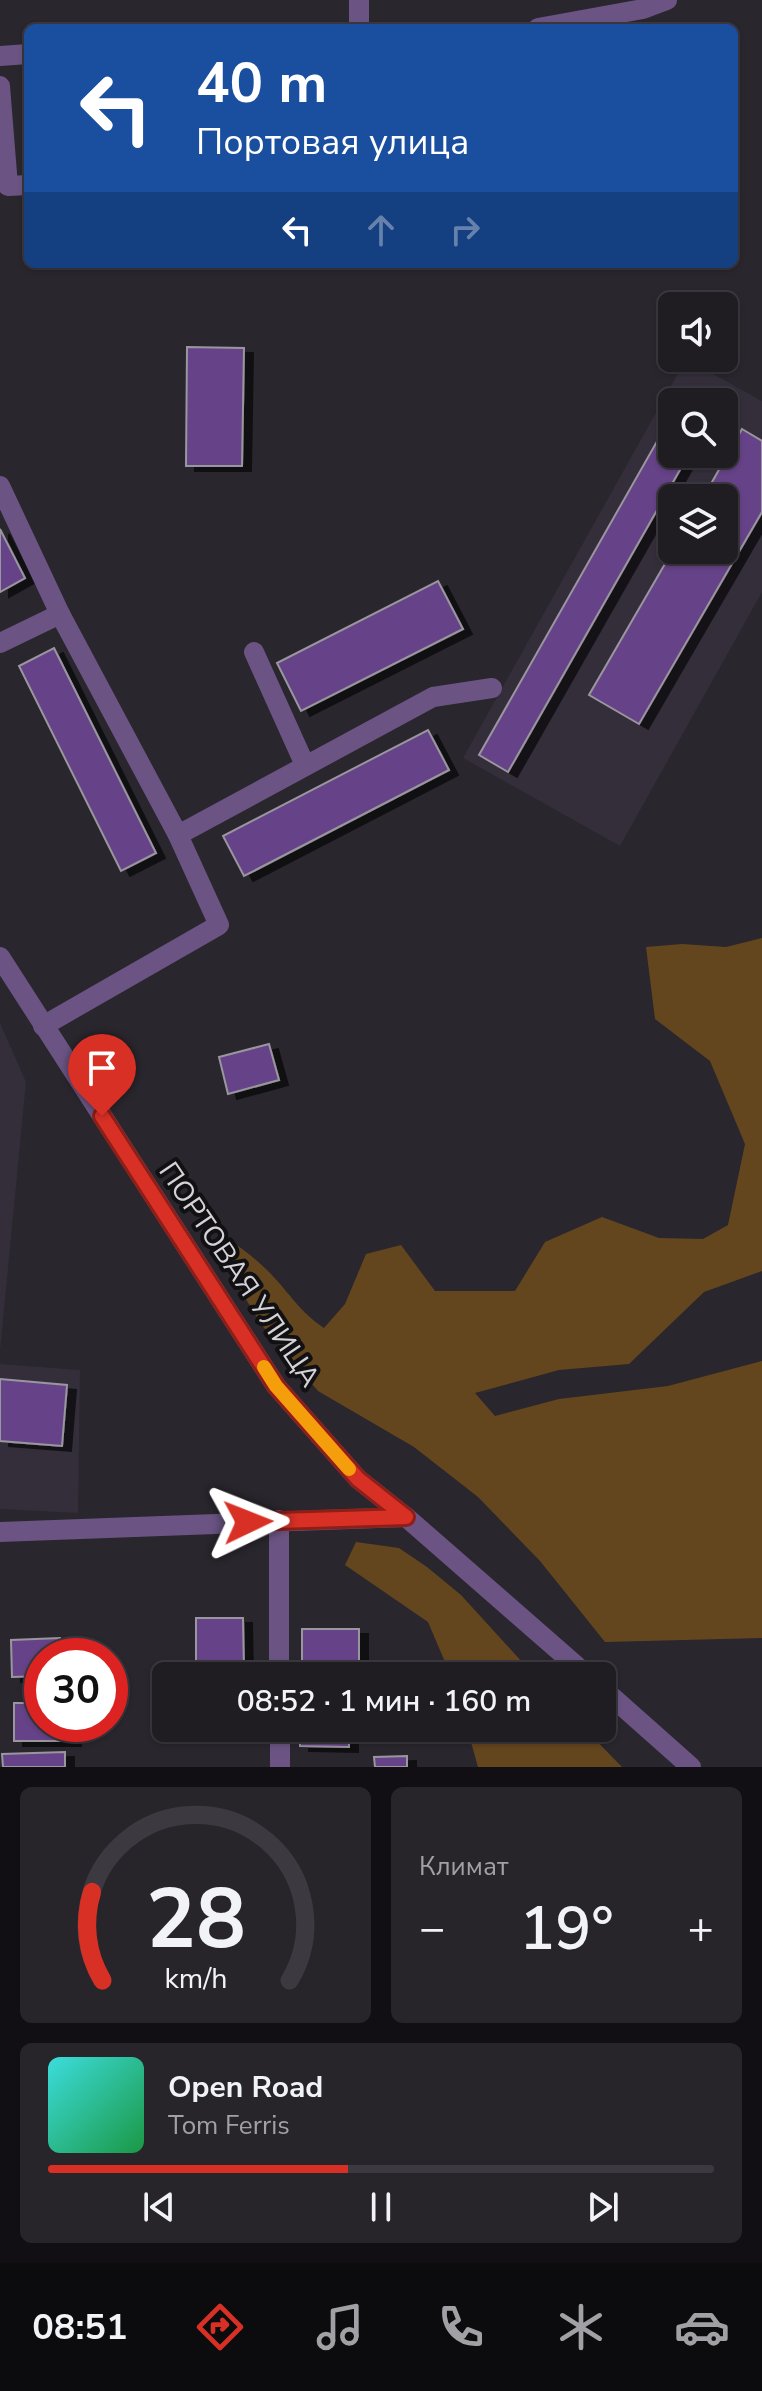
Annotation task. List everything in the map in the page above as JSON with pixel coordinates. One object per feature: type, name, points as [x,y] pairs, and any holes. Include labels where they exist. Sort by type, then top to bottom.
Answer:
[{"type":"street","points":[[359,0],[359,24]]},
{"type":"street","points":[[560,24],[643,9],[667,0]]},
{"type":"street","points":[[0,56],[24,54]]},
{"type":"street","points":[[0,86],[8,186],[24,185]]},
{"type":"street","points":[[0,486],[60,614],[178,835],[219,925],[43,1026]]},
{"type":"street","points":[[0,643],[60,614]]},
{"type":"street","points":[[254,652],[305,765]]},
{"type":"street","points":[[178,835],[433,697],[492,688]]},
{"type":"street","name":"ПОРТОВАЯ УЛИЦА","points":[[0,957],[276,1386],[358,1479],[572,1662]]},
{"type":"street","points":[[0,1532],[406,1517]]},
{"type":"street","points":[[279,1520],[279,1662]]},
{"type":"street","points":[[616,1700],[691,1767]]},
{"type":"street","points":[[280,1742],[280,1767]]},
{"type":"shaded area","points":[[679,372],[710,372],[762,401],[762,592],[620,846],[463,758],[658,409],[658,468],[738,468],[738,388],[670,388]]},
{"type":"shaded area","points":[[762,938],[762,1271],[704,1292],[629,1364],[559,1370],[475,1393],[495,1416],[559,1399],[668,1386],[762,1361],[762,1638],[605,1642],[540,1561],[478,1497],[414,1447],[318,1391],[261,1324],[224,1263],[227,1239],[261,1264],[324,1328],[345,1304],[366,1254],[401,1245],[435,1291],[515,1291],[545,1242],[602,1217],[659,1238],[703,1239],[728,1225],[745,1144],[710,1061],[655,1019],[646,947],[682,944],[726,947]]},
{"type":"shaded area","points":[[0,1023],[26,1082],[0,1351]]},
{"type":"shaded area","points":[[0,1364],[80,1370],[78,1513],[0,1509]]},
{"type":"shaded area","points":[[356,1542],[399,1548],[461,1595],[522,1662],[445,1662],[428,1622],[345,1565]]},
{"type":"shaded area","points":[[471,1742],[598,1742],[622,1767],[478,1767]]},
{"type":"building","points":[[187,347],[244,348],[242,466],[186,466]]},
{"type":"building","points":[[742,429],[762,441],[762,512],[738,553],[738,484],[711,484],[720,468],[738,468],[738,436]]},
{"type":"building","points":[[658,440],[658,468],[681,468],[672,484],[658,484],[658,508],[508,772],[479,755]]},
{"type":"building","points":[[0,529],[25,578],[0,592]]},
{"type":"building","points":[[665,564],[732,564],[639,724],[589,695]]},
{"type":"building","points":[[438,581],[463,629],[301,711],[277,663]]},
{"type":"building","points":[[54,648],[156,853],[121,871],[19,666]]},
{"type":"building","points":[[428,730],[449,770],[244,876],[223,836]]},
{"type":"building","points":[[269,1044],[279,1080],[228,1094],[219,1057]]},
{"type":"building","points":[[0,1379],[67,1385],[62,1446],[0,1441]]},
{"type":"building","points":[[196,1618],[243,1618],[244,1662],[196,1662]]},
{"type":"building","points":[[302,1629],[359,1629],[359,1662],[302,1662]]},
{"type":"building","points":[[24,1639],[24,1677],[12,1677],[11,1640]]},
{"type":"building","points":[[14,1703],[24,1703],[24,1741],[14,1741]]},
{"type":"building","points":[[300,1742],[349,1742],[349,1747],[300,1746]]},
{"type":"building","points":[[65,1752],[65,1767],[3,1767],[2,1754]]},
{"type":"building","points":[[407,1756],[407,1767],[375,1767],[374,1757]]},
{"type":"slow traffic","points":[[264,1367],[276,1386],[349,1469]]},
{"type":"route","points":[[102,1116],[276,1386],[358,1479],[406,1517],[248,1522]]}]
